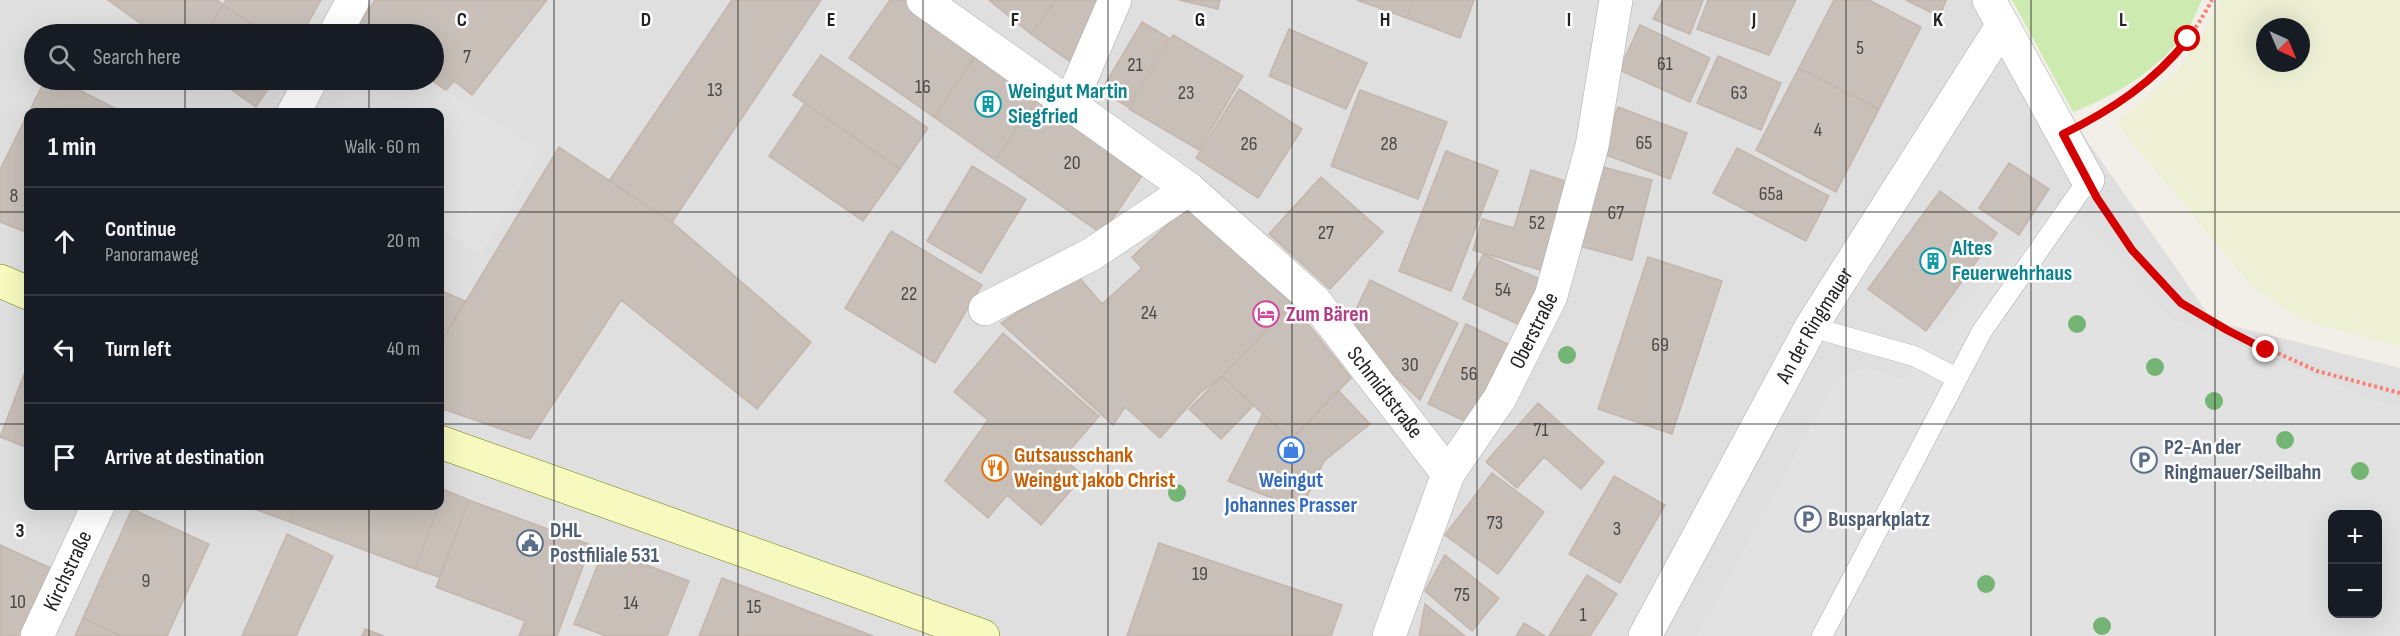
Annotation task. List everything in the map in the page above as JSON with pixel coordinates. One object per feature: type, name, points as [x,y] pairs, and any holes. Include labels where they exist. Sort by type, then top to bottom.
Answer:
[{"type":"main road","points":[[0,281],[24,290]]},
{"type":"main road","points":[[444,443],[983,636]]},
{"type":"street","points":[[340,24],[353,0]]},
{"type":"street","name":"Schmidtstraße","points":[[923,0],[1189,189],[1314,300],[1448,474]]},
{"type":"street","points":[[1070,104],[1115,0]]},
{"type":"street","name":"Oberstraße","points":[[1389,636],[1448,474],[1500,398],[1551,296],[1592,146],[1616,0]]},
{"type":"street","points":[[1996,13],[2088,180]]},
{"type":"street","name":"An der Ringmauer","points":[[1645,636],[1811,327],[1996,13]]},
{"type":"street","points":[[296,108],[306,90]]},
{"type":"street","points":[[985,309],[1092,254],[1189,189]]},
{"type":"street","name":"Kirchstraße","points":[[37,636],[96,510]]},
{"type":"lane","points":[[1822,636],[1982,331],[2088,180]]},
{"type":"lane","points":[[1811,327],[1914,356],[1957,378]]},
{"type":"path","points":[[2063,134],[2127,99],[2171,61],[2201,20],[2212,0]]},
{"type":"path","points":[[2088,180],[2097,198],[2132,250],[2181,303],[2227,330],[2317,370],[2400,393]]},
{"type":"shaded area","points":[[0,0],[2001,0],[2086,139],[2213,321],[2400,368],[2400,636],[0,636]]},
{"type":"shaded area","points":[[350,90],[443,90],[541,150],[481,255],[444,232],[444,108],[338,108]]},
{"type":"shaded area","name":"P2-An der Ringmauer/Seilbahn","points":[[2062,201],[2173,319],[2385,404],[2400,406],[2400,636],[1697,636],[1830,391],[1845,375],[1865,368],[1887,372],[1908,382],[1920,334],[1946,321]]},
{"type":"green space","points":[[2012,0],[2202,0],[2188,29],[2151,68],[2121,89],[2073,112]]},
{"type":"green space","points":[[2221,0],[2400,0],[2400,347],[2305,321],[2253,288],[2116,123],[2178,70],[2198,41]]},
{"type":"building","points":[[108,0],[217,0],[223,5],[211,24],[141,24]]},
{"type":"building","points":[[226,0],[321,0],[308,24],[252,24],[223,5]]},
{"type":"building","points":[[375,0],[547,0],[472,95],[454,81],[446,90],[444,89],[444,24],[359,24]]},
{"type":"building","points":[[732,0],[821,0],[672,222],[609,181]]},
{"type":"building","points":[[890,0],[910,0],[980,49],[934,117],[849,58]]},
{"type":"building","points":[[989,0],[1056,0],[1031,34]]},
{"type":"building","points":[[1056,0],[1106,0],[1078,67],[1031,34]]},
{"type":"building","points":[[1179,0],[1220,0],[1218,9]]},
{"type":"building","points":[[1357,0],[1413,0],[1407,18]]},
{"type":"building","points":[[1413,0],[1474,0],[1460,38],[1407,18]]},
{"type":"building","points":[[1663,0],[1703,0],[1690,34],[1653,19]]},
{"type":"building","points":[[1708,0],[1796,0],[1769,55],[1697,29]]},
{"type":"building","points":[[1834,0],[1869,0],[1921,27],[1879,109],[1799,68]]},
{"type":"building","points":[[1906,0],[1946,0],[1940,17]]},
{"type":"building","points":[[223,5],[252,24],[211,24]]},
{"type":"building","points":[[1142,22],[1169,38],[1128,107],[1101,91]]},
{"type":"building","points":[[1640,25],[1710,58],[1690,102],[1619,70]]},
{"type":"building","points":[[1289,29],[1367,63],[1346,109],[1269,76]]},
{"type":"building","points":[[1173,35],[1243,76],[1199,150],[1129,109]]},
{"type":"building","name":"Weingut Martin Siegfried","points":[[980,49],[1042,92],[995,160],[934,117]]},
{"type":"building","points":[[821,55],[928,128],[900,169],[793,95]]},
{"type":"building","points":[[1718,56],[1781,83],[1761,130],[1697,103]]},
{"type":"building","points":[[1799,68],[1879,109],[1836,192],[1756,150]]},
{"type":"building","points":[[1239,89],[1302,129],[1258,198],[1196,158]]},
{"type":"building","points":[[40,90],[79,90],[114,108],[31,108]]},
{"type":"building","points":[[232,90],[267,90],[256,107]]},
{"type":"building","points":[[1360,90],[1447,122],[1418,199],[1331,166]]},
{"type":"building","points":[[1042,92],[1148,167],[1102,234],[995,160]]},
{"type":"building","points":[[805,103],[900,169],[863,221],[769,156]]},
{"type":"building","points":[[1618,107],[1687,133],[1670,179],[1601,153]]},
{"type":"building","points":[[24,121],[24,231],[0,222],[0,170]]},
{"type":"building","points":[[559,147],[672,222],[811,342],[757,409],[621,300],[530,439],[444,409],[444,337]]},
{"type":"building","points":[[1737,148],[1829,196],[1806,241],[1713,193]]},
{"type":"building","points":[[1446,151],[1498,171],[1451,291],[1399,271]]},
{"type":"building","points":[[2009,163],[2049,189],[2019,235],[1979,208]]},
{"type":"building","points":[[972,166],[1026,199],[981,273],[927,241]]},
{"type":"building","points":[[1599,166],[1652,180],[1632,260],[1579,246]]},
{"type":"building","points":[[1531,170],[1571,183],[1544,271],[1473,250],[1482,219],[1514,228]]},
{"type":"building","points":[[1321,177],[1383,232],[1330,289],[1269,234]]},
{"type":"building","name":"Altes Feuerwehrhaus","points":[[1940,191],[1997,233],[1926,331],[1868,289]]},
{"type":"building","points":[[1191,203],[1292,304],[1222,376],[1200,393],[1160,438],[1125,407],[1113,425],[1001,323],[1077,275],[1102,304],[1142,268],[1132,257]]},
{"type":"building","points":[[891,231],[982,285],[935,363],[845,308]]},
{"type":"building","points":[[1483,254],[1544,281],[1524,327],[1463,299]]},
{"type":"building","points":[[1648,257],[1722,281],[1672,434],[1598,409]]},
{"type":"building","points":[[1370,280],[1458,323],[1420,400],[1346,330]]},
{"type":"building","points":[[444,292],[465,301],[444,337]]},
{"type":"building","points":[[1292,304],[1351,378],[1291,440],[1222,376]]},
{"type":"building","points":[[1466,324],[1510,345],[1473,425],[1428,404]]},
{"type":"building","points":[[1003,333],[1099,416],[1063,458],[1083,476],[1041,525],[1007,495],[988,518],[945,481],[988,420],[954,392]]},
{"type":"building","points":[[24,374],[24,446],[0,437]]},
{"type":"building","points":[[1222,376],[1253,406],[1221,439],[1189,409]]},
{"type":"building","name":"Weingut Johannes Prasser","points":[[1338,390],[1370,424],[1324,461],[1301,509],[1228,481],[1263,413],[1291,440]]},
{"type":"building","points":[[1538,403],[1604,462],[1581,489],[1544,457],[1517,488],[1486,462]]},
{"type":"building","points":[[1492,473],[1544,512],[1498,574],[1445,535]]},
{"type":"building","points":[[1614,476],[1665,505],[1620,583],[1569,554]]},
{"type":"building","points":[[445,490],[469,500],[439,577],[415,569],[437,510],[444,510]]},
{"type":"building","points":[[469,500],[591,545],[557,636],[519,636],[525,621],[436,587]]},
{"type":"building","points":[[132,510],[209,544],[167,636],[121,636],[83,618]]},
{"type":"building","points":[[257,510],[294,510],[290,522]]},
{"type":"building","points":[[294,510],[437,510],[415,569],[290,522]]},
{"type":"building","points":[[287,534],[333,556],[296,636],[242,636]]},
{"type":"building","points":[[1159,543],[1342,605],[1331,636],[1127,636]]},
{"type":"building","points":[[0,545],[51,568],[20,636],[0,636]]},
{"type":"building","points":[[604,549],[689,581],[667,636],[606,636],[574,624]]},
{"type":"building","points":[[1445,555],[1499,598],[1472,631],[1425,591]]},
{"type":"building","points":[[1587,575],[1617,594],[1590,636],[1549,636]]},
{"type":"building","points":[[722,578],[873,636],[699,636]]},
{"type":"building","points":[[1425,604],[1465,636],[1419,636]]},
{"type":"building","points":[[83,618],[121,636],[75,636]]},
{"type":"building","points":[[1524,623],[1545,636],[1516,636]]},
{"type":"building","points":[[365,629],[384,636],[362,636]]},
{"type":"place","name":"Weingut Martin Siegfried","points":[[988,104]]},
{"type":"place","name":"Altes Feuerwehrhaus","points":[[1933,261]]},
{"type":"place","name":"Zum Bären","points":[[1266,314]]},
{"type":"place","name":"Weingut Johannes Prasser","points":[[1291,450]]},
{"type":"place","name":"P2-An der Ringmauer/Seilbahn","points":[[2144,460]]},
{"type":"place","name":"Gutsausschank Weingut Jakob Christ","points":[[995,468]]},
{"type":"place","name":"Busparkplatz","points":[[1808,519]]},
{"type":"place","name":"DHL Postfiliale 531","points":[[530,543]]},
{"type":"route","points":[[2188,39],[2171,61],[2127,99],[2063,134],[2097,198],[2132,250],[2181,303],[2266,350]]}]
